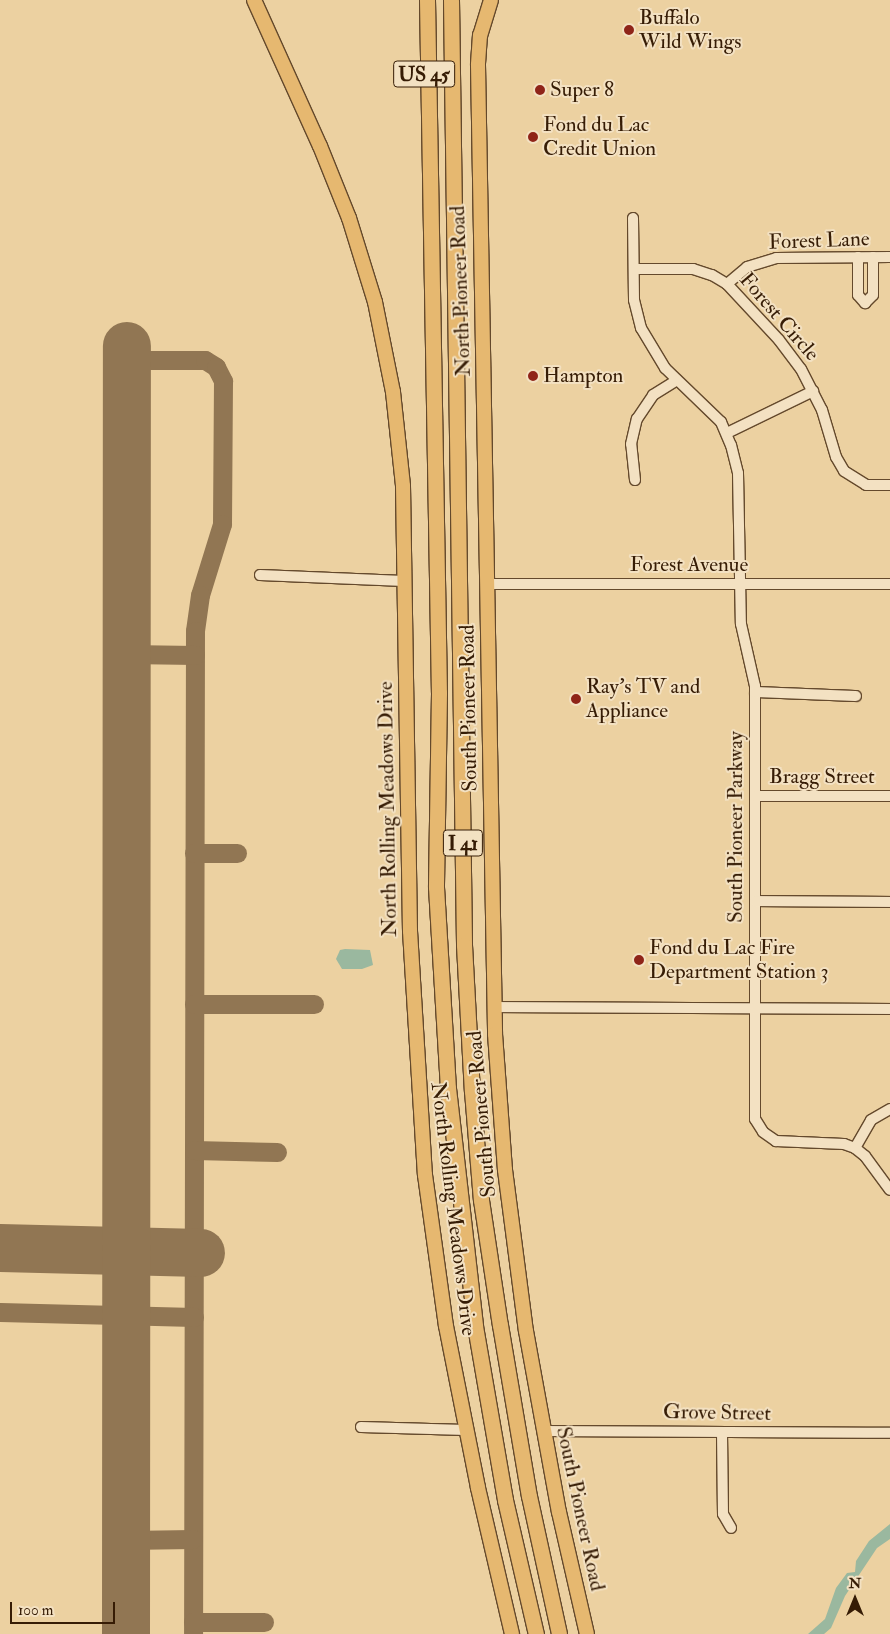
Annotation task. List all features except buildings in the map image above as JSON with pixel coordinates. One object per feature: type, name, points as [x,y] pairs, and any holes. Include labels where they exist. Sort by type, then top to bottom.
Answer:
[{"type":"highway","name":"US 45","points":[[419,0],[428,147]]},
{"type":"highway","name":"I 41","points":[[427,0],[428,147],[439,692],[436,887],[448,1088],[475,1326],[505,1500],[536,1634]]},
{"type":"highway","name":"I 41","points":[[451,0],[454,44],[464,945],[473,1106],[481,1200],[500,1325],[529,1496],[558,1634]]},
{"type":"highway","name":"US 45","points":[[454,44],[462,0]]},
{"type":"main road","name":"North Rolling Meadows Drive","points":[[254,0],[330,168],[357,242],[376,308],[399,434],[404,581],[410,930],[416,1079],[435,1253],[466,1430],[512,1634]]},
{"type":"main road","name":"North Pioneer Road","points":[[488,584],[478,65],[480,35],[491,0]]},
{"type":"main road","name":"South Pioneer Road","points":[[488,584],[494,1007],[511,1218],[543,1430],[587,1634]]},
{"type":"street","points":[[633,218],[634,300],[641,328],[653,350],[677,380],[710,409],[727,433],[813,391]]},
{"type":"street","points":[[858,257],[858,295],[865,303],[873,295],[873,257]]},
{"type":"street","name":"Forest Lane","points":[[727,284],[745,269],[768,259],[890,257]]},
{"type":"street","name":"Forest Circle","points":[[634,269],[693,269],[712,275],[727,284],[785,347],[813,391],[836,457],[844,471],[866,485],[890,485]]},
{"type":"street","points":[[635,480],[632,444],[637,419],[653,395],[677,380]]},
{"type":"street","name":"South Pioneer Parkway","points":[[727,433],[738,477],[742,627],[753,670],[755,692],[754,1114],[760,1128],[770,1138],[781,1142],[844,1144],[855,1148]]},
{"type":"street","points":[[260,575],[404,581]]},
{"type":"street","name":"Forest Avenue","points":[[488,584],[890,584]]},
{"type":"street","points":[[755,692],[856,696]]},
{"type":"street","name":"Bragg Street","points":[[755,796],[890,796]]},
{"type":"street","points":[[755,901],[890,902]]},
{"type":"street","points":[[494,1007],[890,1009]]},
{"type":"street","points":[[890,1109],[871,1120],[855,1148],[865,1156],[890,1190]]},
{"type":"street","points":[[361,1427],[466,1430]]},
{"type":"street","name":"Grove Street","points":[[543,1430],[890,1433]]},
{"type":"street","points":[[722,1433],[723,1514],[731,1528]]},
{"type":"shaded area","points":[[340,950],[370,950],[373,965],[362,969],[342,969],[336,959]]},
{"type":"shaded area","points":[[890,1524],[890,1539],[877,1548],[845,1596],[831,1628],[824,1634],[808,1634],[825,1619],[836,1588],[847,1573],[855,1572],[856,1561],[869,1541]]},
{"type":"taxiway","points":[[127,360],[205,360],[216,367],[223,381],[222,524],[200,595],[195,631],[193,1634]]},
{"type":"taxiway","points":[[127,654],[195,655]]},
{"type":"taxiway","points":[[194,853],[237,853]]},
{"type":"taxiway","points":[[194,1004],[314,1004]]},
{"type":"taxiway","points":[[194,1150],[277,1152]]},
{"type":"taxiway","points":[[0,1312],[194,1317]]},
{"type":"taxiway","points":[[126,1540],[193,1539]]},
{"type":"taxiway","points":[[193,1622],[264,1622]]},
{"type":"runway","points":[[126,1634],[127,346]]},
{"type":"runway","points":[[0,1248],[201,1253]]},
{"type":"place","name":"Buffalo Wild Wings","points":[[629,30]]},
{"type":"place","name":"Super 8","points":[[540,90]]},
{"type":"place","name":"Fond du Lac Credit Union","points":[[533,137]]},
{"type":"place","name":"Hampton","points":[[533,376]]},
{"type":"place","name":"Ray's TV and Appliance","points":[[576,699]]},
{"type":"place","name":"Fond du Lac Fire Department Station 3","points":[[639,960]]}]
